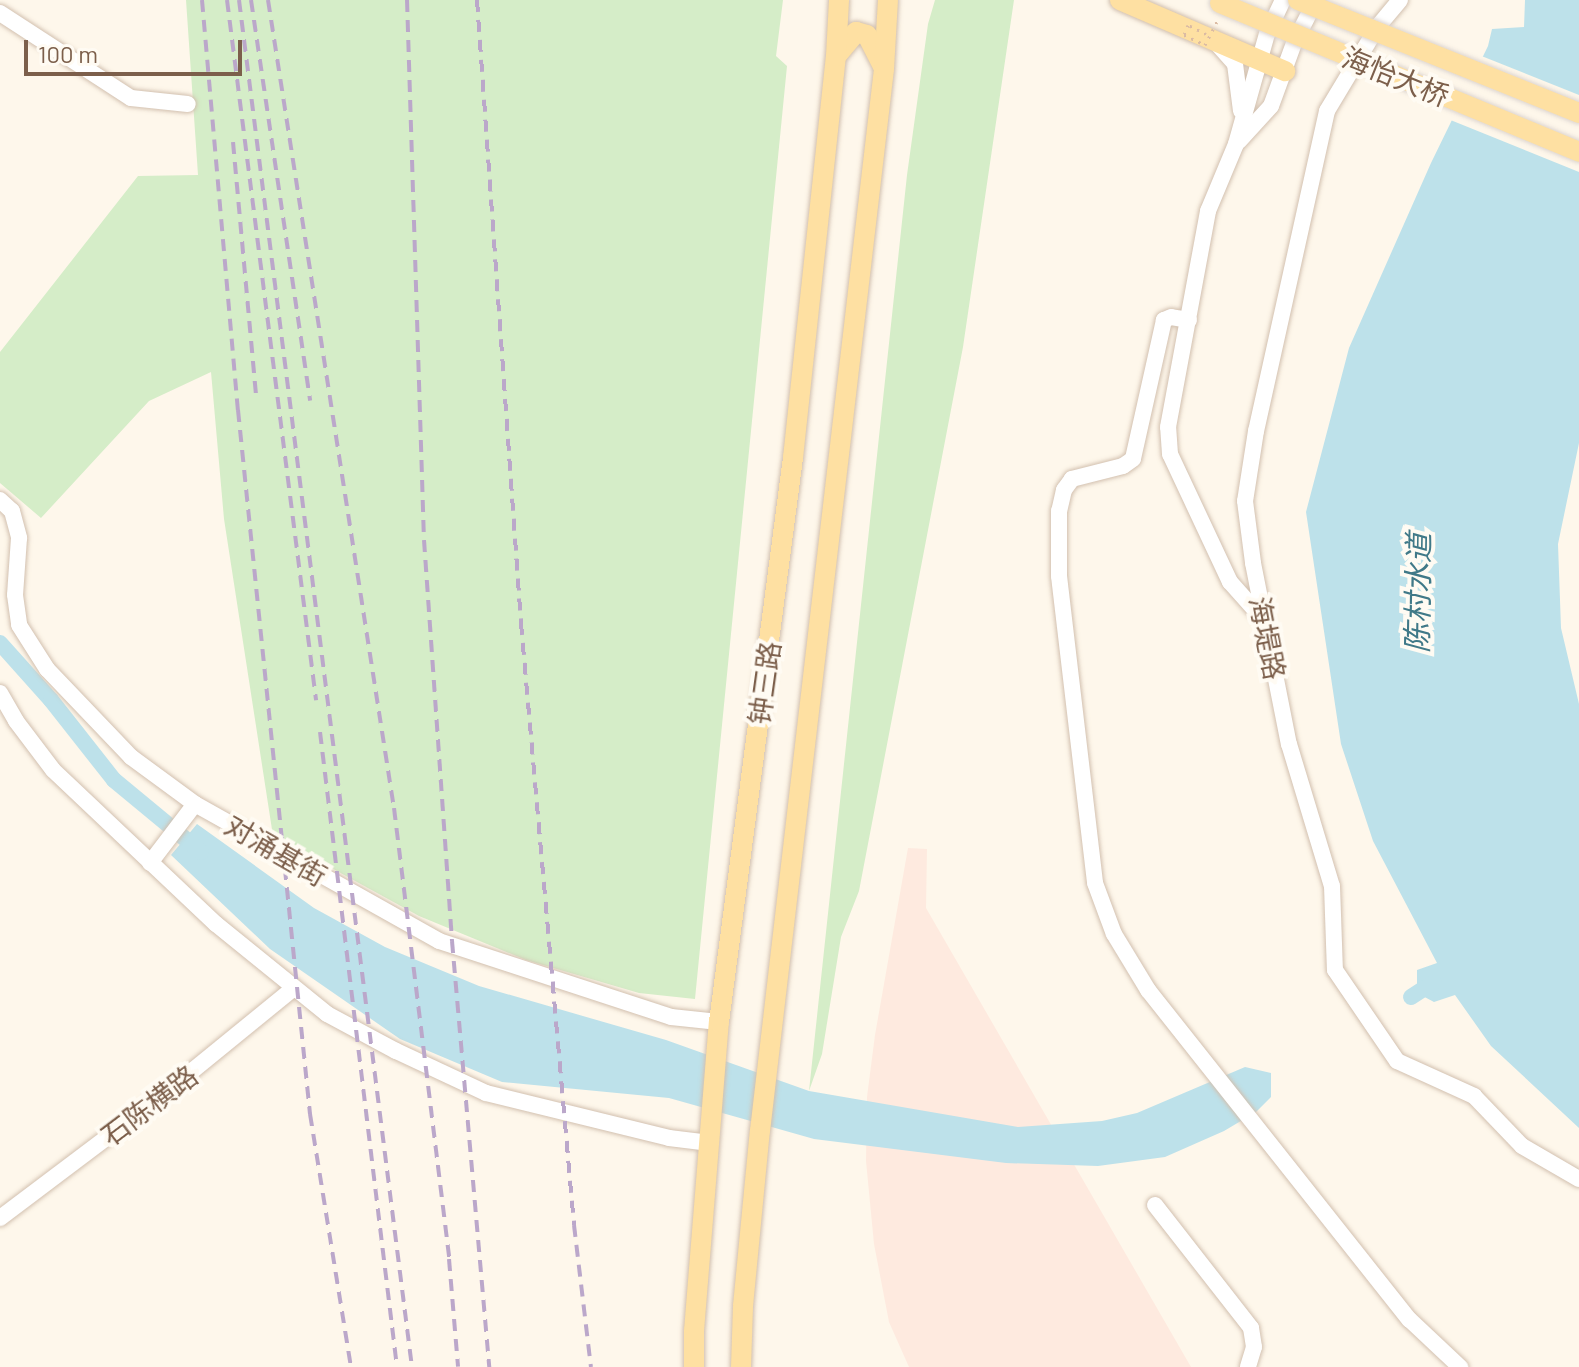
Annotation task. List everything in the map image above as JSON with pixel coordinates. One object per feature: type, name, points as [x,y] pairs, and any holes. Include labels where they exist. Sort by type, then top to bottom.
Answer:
[{"type":"main road","name":"钟三路","points":[[694,1367],[715,1056],[793,458],[836,56],[839,0]]},
{"type":"main road","name":"钟三路","points":[[741,1367],[743,1306],[760,1131],[884,69],[888,0]]},
{"type":"main road","points":[[884,69],[899,0]]},
{"type":"main road","points":[[1120,0],[1285,71]]},
{"type":"main road","name":"海怡大桥","points":[[1298,0],[1579,113]]},
{"type":"main road","name":"海怡大桥","points":[[1214,1],[1579,152]]},
{"type":"main road","points":[[836,56],[856,32],[867,35],[877,48],[884,69]]},
{"type":"street","points":[[1265,621],[1230,582],[1170,454],[1168,427],[1208,211],[1236,144],[1259,61],[1283,0]]},
{"type":"street","points":[[1236,144],[1271,106],[1294,43],[1316,0]]},
{"type":"street","name":"海堤路","points":[[1400,0],[1378,26],[1327,111],[1256,431],[1245,501],[1289,744],[1332,886],[1335,970],[1397,1061],[1474,1096],[1522,1146],[1579,1179]]},
{"type":"street","points":[[0,13],[131,98],[188,104]]},
{"type":"street","points":[[1207,40],[1228,53],[1238,77],[1241,115],[1236,144]]},
{"type":"street","points":[[1189,320],[1171,317],[1164,320],[1133,459],[1123,466],[1077,476],[1064,490],[1059,511],[1059,576],[1090,859],[1104,911],[1134,970],[1410,1320],[1460,1367]]},
{"type":"street","name":"对涌基街","points":[[0,500],[12,511],[19,538],[15,595],[19,625],[47,669],[131,757],[192,808],[439,941],[671,1017],[719,1022]]},
{"type":"street","points":[[0,693],[16,721],[53,770],[150,863],[327,1014],[396,1051],[486,1093],[655,1135],[708,1143]]},
{"type":"street","points":[[150,863],[192,808]]},
{"type":"street","name":"石陈横路","points":[[0,1218],[170,1089],[294,988]]},
{"type":"street","points":[[1155,1205],[1251,1328],[1254,1343],[1248,1367]]},
{"type":"path","points":[[1188,25],[1207,40],[1184,35],[1188,25]]},
{"type":"shaded area","points":[[908,848],[927,849],[926,908],[1191,1367],[909,1367],[889,1322],[874,1244],[866,1161],[867,1097],[875,1035]]},
{"type":"green space","points":[[186,0],[783,0],[776,56],[787,66],[695,999],[639,993],[526,960],[419,916],[273,836],[224,519],[211,372],[149,401],[41,518],[0,483],[0,352],[138,176],[198,175]]},
{"type":"green space","points":[[935,0],[1014,0],[963,347],[859,891],[841,937],[822,1054],[809,1091],[907,175],[928,24]]},
{"type":"water","name":"陈村水道","points":[[1525,0],[1579,0],[1579,443],[1558,544],[1561,628],[1579,704],[1579,1128],[1491,1046],[1455,995],[1434,1002],[1417,993],[1417,970],[1437,963],[1373,841],[1341,744],[1306,512],[1349,348],[1431,163],[1488,46],[1492,29],[1524,27]]},
{"type":"water","points":[[197,824],[314,908],[385,947],[479,986],[666,1040],[809,1091],[1018,1127],[1102,1121],[1137,1113],[1245,1067],[1271,1073],[1271,1097],[1256,1112],[1224,1131],[1165,1157],[1098,1166],[1006,1163],[814,1139],[669,1098],[502,1082],[400,1039],[270,949],[171,855]]},
{"type":"pier","points":[[1479,55],[1579,95],[1579,172],[1448,119]]},
{"type":"waterway","points":[[0,643],[51,700],[114,780],[201,852]]},
{"type":"waterway","points":[[1411,997],[1434,982]]},
{"type":"railway","points":[[202,0],[238,410],[310,1114],[351,1367]]},
{"type":"railway","points":[[227,0],[316,700]]},
{"type":"railway","points":[[239,0],[412,1367]]},
{"type":"railway","points":[[251,0],[310,401]]},
{"type":"railway","points":[[268,0],[394,808],[449,1259],[458,1367]]},
{"type":"railway","points":[[407,0],[424,540],[452,941],[489,1367]]},
{"type":"railway","points":[[477,0],[521,623],[574,1225],[591,1367]]},
{"type":"railway","points":[[233,142],[256,397]]},
{"type":"railway","points":[[320,732],[397,1367]]}]
